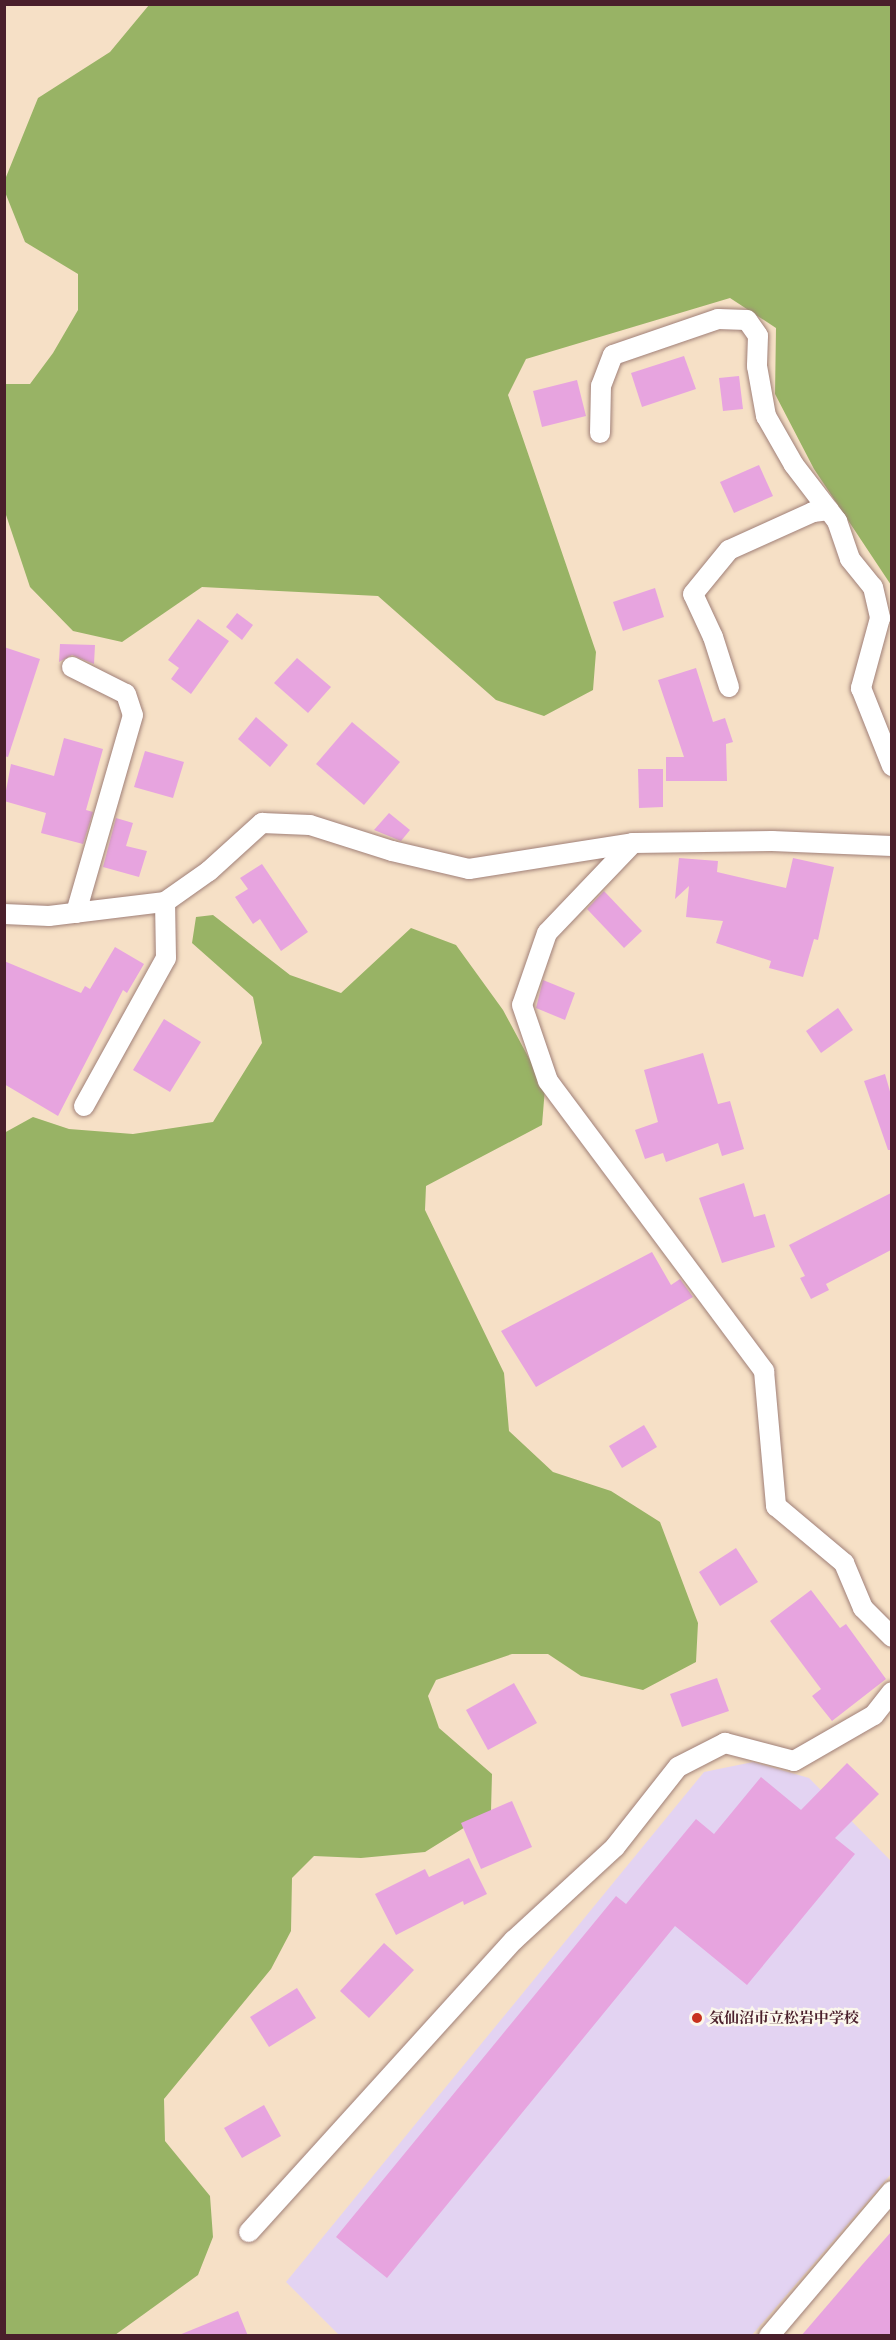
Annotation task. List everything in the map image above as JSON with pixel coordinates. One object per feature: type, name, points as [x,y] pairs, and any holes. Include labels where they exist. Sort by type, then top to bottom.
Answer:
[{"type":"street","points":[[600,433],[600,386],[613,356],[718,319],[747,320],[758,336],[757,366],[766,416],[794,465],[837,521],[850,559],[873,587],[880,618],[861,688],[891,766]]},
{"type":"street","points":[[729,687],[693,594],[729,550],[813,512],[829,510]]},
{"type":"street","points":[[72,667],[126,694],[133,715],[76,913]]},
{"type":"street","points":[[4,914],[76,913],[165,902],[209,872],[262,823],[310,825],[392,851],[469,869],[633,843],[772,841],[891,846]]},
{"type":"street","points":[[633,843],[547,933],[522,1005],[548,1081],[764,1371],[776,1506],[844,1563],[863,1608],[891,1637]]},
{"type":"street","points":[[84,1106],[166,958],[165,902]]},
{"type":"street","points":[[249,2232],[514,1940],[615,1847],[678,1767],[725,1743],[794,1761],[874,1715],[891,1692]]},
{"type":"street","points":[[769,2336],[891,2191]]},
{"type":"shaded area","name":"気仙沼市立松岩中学校","points":[[753,1762],[809,1778],[891,1861],[891,2174],[752,2335],[339,2335],[286,2282],[704,1772]]},
{"type":"green space","points":[[149,5],[891,5],[891,585],[814,469],[775,394],[776,328],[730,298],[526,359],[508,395],[596,652],[593,690],[544,716],[496,700],[378,596],[202,587],[122,642],[73,631],[30,587],[5,512],[4,384],[30,384],[53,353],[78,310],[78,274],[25,242],[5,192],[4,182],[38,98],[110,52]]},
{"type":"green space","points":[[213,915],[290,975],[341,993],[411,928],[456,945],[503,1010],[545,1088],[542,1125],[426,1186],[425,1210],[504,1373],[509,1431],[553,1472],[611,1491],[660,1522],[698,1623],[696,1662],[643,1690],[581,1676],[548,1654],[512,1654],[436,1680],[428,1696],[439,1728],[492,1774],[491,1811],[425,1852],[361,1858],[314,1856],[292,1878],[291,1931],[271,1969],[164,2099],[165,2141],[210,2196],[213,2237],[198,2275],[115,2335],[5,2335],[4,1133],[33,1117],[69,1129],[133,1134],[213,1122],[262,1043],[253,997],[192,943],[196,917]]},
{"type":"building","points":[[684,356],[696,389],[642,407],[631,373]]},
{"type":"building","points":[[739,376],[743,409],[723,411],[719,378]]},
{"type":"building","points":[[577,380],[586,416],[542,427],[533,391]]},
{"type":"building","points":[[759,465],[773,496],[734,513],[720,482]]},
{"type":"building","points":[[655,588],[664,617],[623,631],[613,602]]},
{"type":"building","points":[[237,613],[253,625],[242,640],[226,627]]},
{"type":"building","points":[[198,619],[229,641],[191,694],[171,679],[179,668],[168,660]]},
{"type":"building","points":[[60,644],[95,645],[94,664],[72,655],[59,662]]},
{"type":"building","points":[[4,647],[40,659],[8,757],[4,756]]},
{"type":"building","points":[[297,658],[331,687],[308,713],[274,683]]},
{"type":"building","points":[[696,668],[713,722],[725,718],[733,742],[726,744],[727,781],[666,781],[666,757],[684,757],[658,680]]},
{"type":"building","points":[[256,717],[288,745],[270,767],[238,739]]},
{"type":"building","points":[[352,722],[400,762],[364,805],[316,764]]},
{"type":"building","points":[[64,738],[103,749],[86,810],[93,812],[83,844],[41,833],[46,813],[4,801],[11,764],[54,776]]},
{"type":"building","points":[[145,751],[184,762],[173,798],[134,787]]},
{"type":"building","points":[[638,769],[663,769],[663,807],[639,808]]},
{"type":"building","points":[[389,813],[410,830],[401,841],[374,830]]},
{"type":"building","points":[[116,818],[133,823],[126,846],[147,851],[139,877],[103,867]]},
{"type":"building","points":[[679,858],[718,861],[717,872],[786,888],[793,858],[834,867],[818,940],[814,939],[803,977],[769,968],[771,961],[716,943],[723,921],[686,917],[689,886],[675,899]]},
{"type":"building","points":[[262,864],[308,932],[281,951],[260,919],[253,924],[235,897],[248,889],[240,878]]},
{"type":"building","points":[[604,891],[642,931],[624,948],[587,909]]},
{"type":"building","points":[[115,947],[144,964],[127,993],[123,990],[58,1116],[4,1084],[4,961],[81,993],[85,986],[90,989]]},
{"type":"building","points":[[543,980],[575,993],[565,1020],[536,1008]]},
{"type":"building","points":[[838,1008],[853,1030],[821,1053],[806,1031]]},
{"type":"building","points":[[164,1019],[201,1042],[170,1092],[133,1070]]},
{"type":"building","points":[[703,1053],[718,1104],[730,1101],[744,1149],[722,1156],[718,1143],[666,1162],[663,1153],[645,1159],[635,1130],[658,1122],[644,1070]]},
{"type":"building","points":[[885,1074],[891,1095],[891,1150],[888,1150],[864,1081]]},
{"type":"building","points":[[744,1183],[754,1217],[765,1214],[775,1247],[722,1263],[699,1198]]},
{"type":"building","points":[[891,1193],[891,1250],[826,1284],[829,1290],[811,1299],[800,1278],[805,1276],[789,1245]]},
{"type":"building","points":[[652,1252],[671,1285],[680,1279],[693,1297],[536,1387],[501,1331]]},
{"type":"building","points":[[644,1425],[657,1447],[622,1468],[609,1446]]},
{"type":"building","points":[[736,1548],[758,1582],[720,1606],[699,1572]]},
{"type":"building","points":[[811,1590],[840,1628],[846,1624],[886,1679],[832,1721],[812,1696],[821,1689],[770,1621]]},
{"type":"building","points":[[717,1678],[729,1711],[682,1727],[670,1694]]},
{"type":"building","points":[[514,1683],[537,1723],[488,1750],[466,1710]]},
{"type":"building","points":[[847,1763],[879,1794],[835,1838],[855,1854],[747,1985],[675,1926],[387,2278],[336,2237],[616,1896],[626,1904],[696,1819],[714,1834],[761,1777],[801,1810]]},
{"type":"building","points":[[512,1801],[532,1847],[481,1869],[461,1823]]},
{"type":"building","points":[[469,1858],[487,1894],[464,1905],[463,1901],[396,1935],[375,1894],[425,1869],[429,1877]]},
{"type":"building","points":[[384,1943],[414,1970],[369,2018],[340,1991]]},
{"type":"building","points":[[297,1988],[316,2018],[269,2047],[250,2017]]},
{"type":"building","points":[[264,2105],[281,2136],[242,2158],[224,2128]]},
{"type":"building","points":[[891,2232],[891,2336],[801,2336],[862,2265]]},
{"type":"building","points":[[238,2311],[248,2336],[179,2336],[179,2335]]},
{"type":"place","name":"気仙沼市立松岩中学校","points":[[697,2018]]}]
